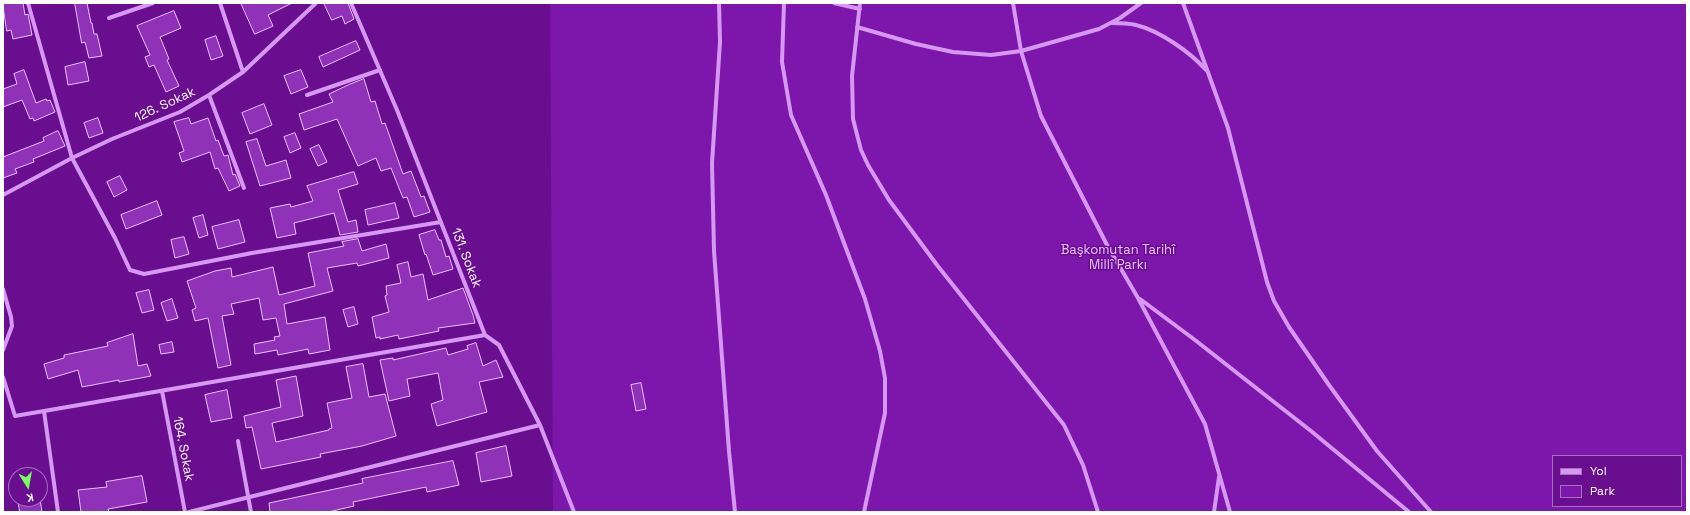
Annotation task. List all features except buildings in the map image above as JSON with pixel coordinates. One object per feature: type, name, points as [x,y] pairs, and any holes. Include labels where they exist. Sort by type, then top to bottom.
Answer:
[{"type":"street","points":[[28,3],[72,158],[130,270],[144,274],[252,253],[441,222]]},
{"type":"street","points":[[109,18],[153,3]]},
{"type":"street","points":[[220,3],[243,72]]},
{"type":"street","name":"126. Sokak","points":[[3,195],[72,158],[112,139],[180,112],[209,95],[243,72],[316,3]]},
{"type":"street","name":"131. Sokak","points":[[351,3],[380,70],[485,336]]},
{"type":"street","points":[[719,3],[720,42],[712,163],[714,251],[735,512]]},
{"type":"street","points":[[784,3],[782,62],[791,115],[826,195],[865,299],[880,351],[885,378],[885,413],[864,512]]},
{"type":"street","points":[[834,3],[860,9]]},
{"type":"street","points":[[860,3],[852,76],[853,119],[861,150],[868,165],[890,200],[933,259],[1064,425],[1083,465],[1098,512]]},
{"type":"street","points":[[1013,3],[1021,51],[1041,116],[1107,245],[1138,298],[1205,424],[1230,512]]},
{"type":"street","points":[[858,28],[916,44],[953,52],[991,55],[1021,51],[1099,29],[1141,3]]},
{"type":"street","points":[[1183,3],[1228,128],[1274,302],[1293,334],[1377,451],[1431,512]]},
{"type":"street","points":[[1111,22],[1136,25],[1155,32],[1195,58],[1208,73]]},
{"type":"street","points":[[307,95],[380,70]]},
{"type":"street","points":[[209,95],[244,188]]},
{"type":"street","points":[[3,289],[11,316],[12,326],[3,350]]},
{"type":"street","points":[[1138,298],[1195,340],[1311,431],[1409,512]]},
{"type":"street","points":[[3,376],[15,416],[485,336],[499,345],[540,425],[574,512]]},
{"type":"street","name":"164. Sokak","points":[[162,391],[185,512]]},
{"type":"street","points":[[44,411],[58,512]]},
{"type":"street","points":[[190,512],[540,425]]},
{"type":"street","points":[[238,441],[251,512]]},
{"type":"street","points":[[1214,512],[1219,475]]},
{"type":"green space","name":"Başkomutan Tarihî Millî Parkı","points":[[550,3],[1687,3],[1687,512],[553,512]]}]
